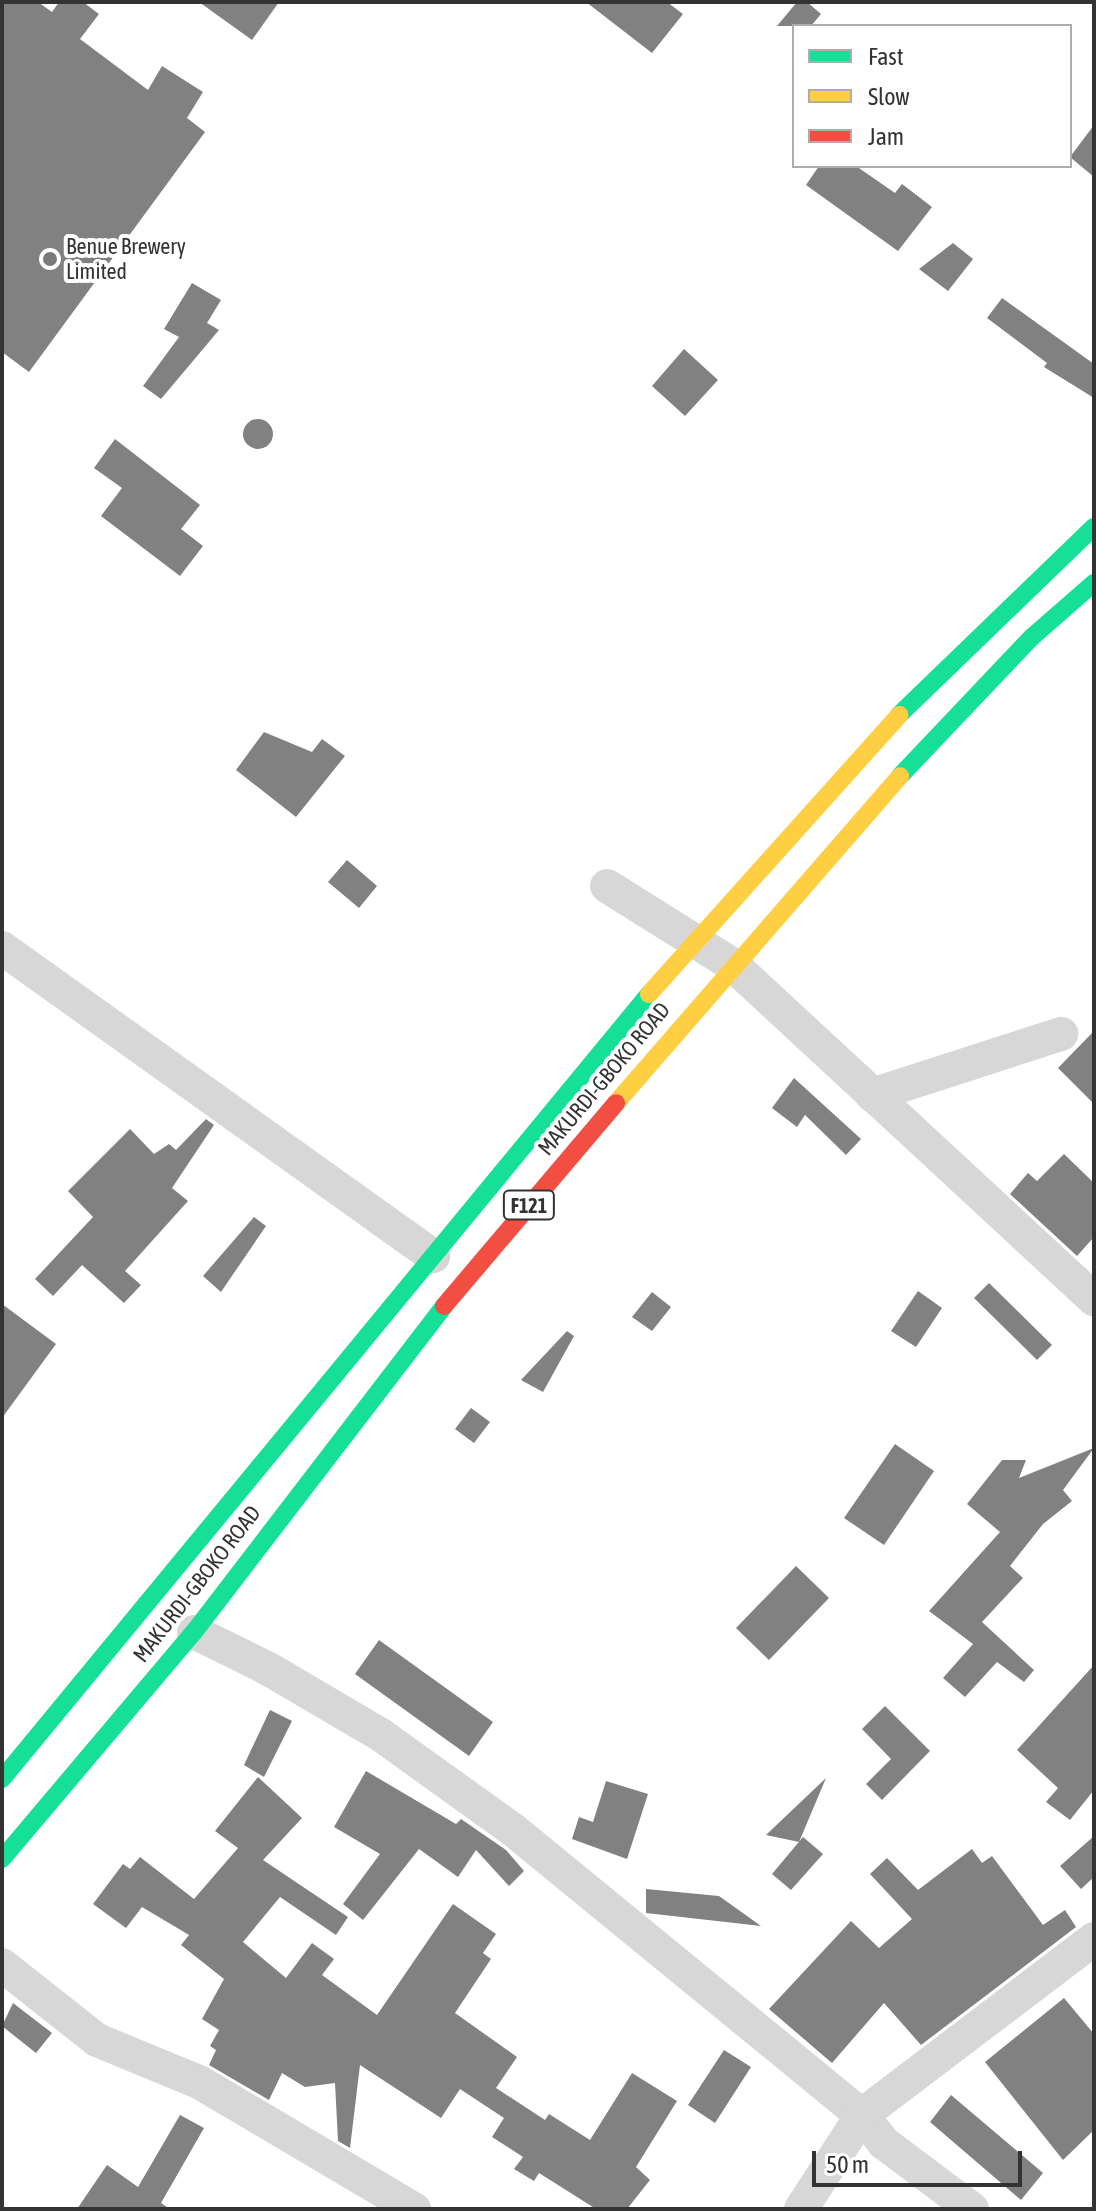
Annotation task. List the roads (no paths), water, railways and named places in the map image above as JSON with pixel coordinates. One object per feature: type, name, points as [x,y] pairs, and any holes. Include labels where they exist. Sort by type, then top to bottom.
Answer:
[{"type":"main road","name":"F121","points":[[2,1779],[695,938],[880,733],[1094,527]]},
{"type":"main road","name":"MAKURDI-GBOKO ROAD","points":[[2,1859],[194,1632],[404,1352],[733,965],[913,761],[1032,637],[1094,583]]},
{"type":"street","points":[[607,886],[695,938],[733,965],[1094,1299]]},
{"type":"street","points":[[2,948],[433,1256]]},
{"type":"street","points":[[872,1095],[1061,1034]]},
{"type":"street","points":[[194,1632],[267,1668],[381,1735],[512,1829],[862,2115],[884,2143],[972,2209]]},
{"type":"street","points":[[801,2209],[862,2115],[1094,1939]]},
{"type":"street","points":[[2,1965],[97,2040],[199,2082],[414,2209]]},
{"type":"place","name":"Benue Brewery Limited","points":[[50,259]]}]
